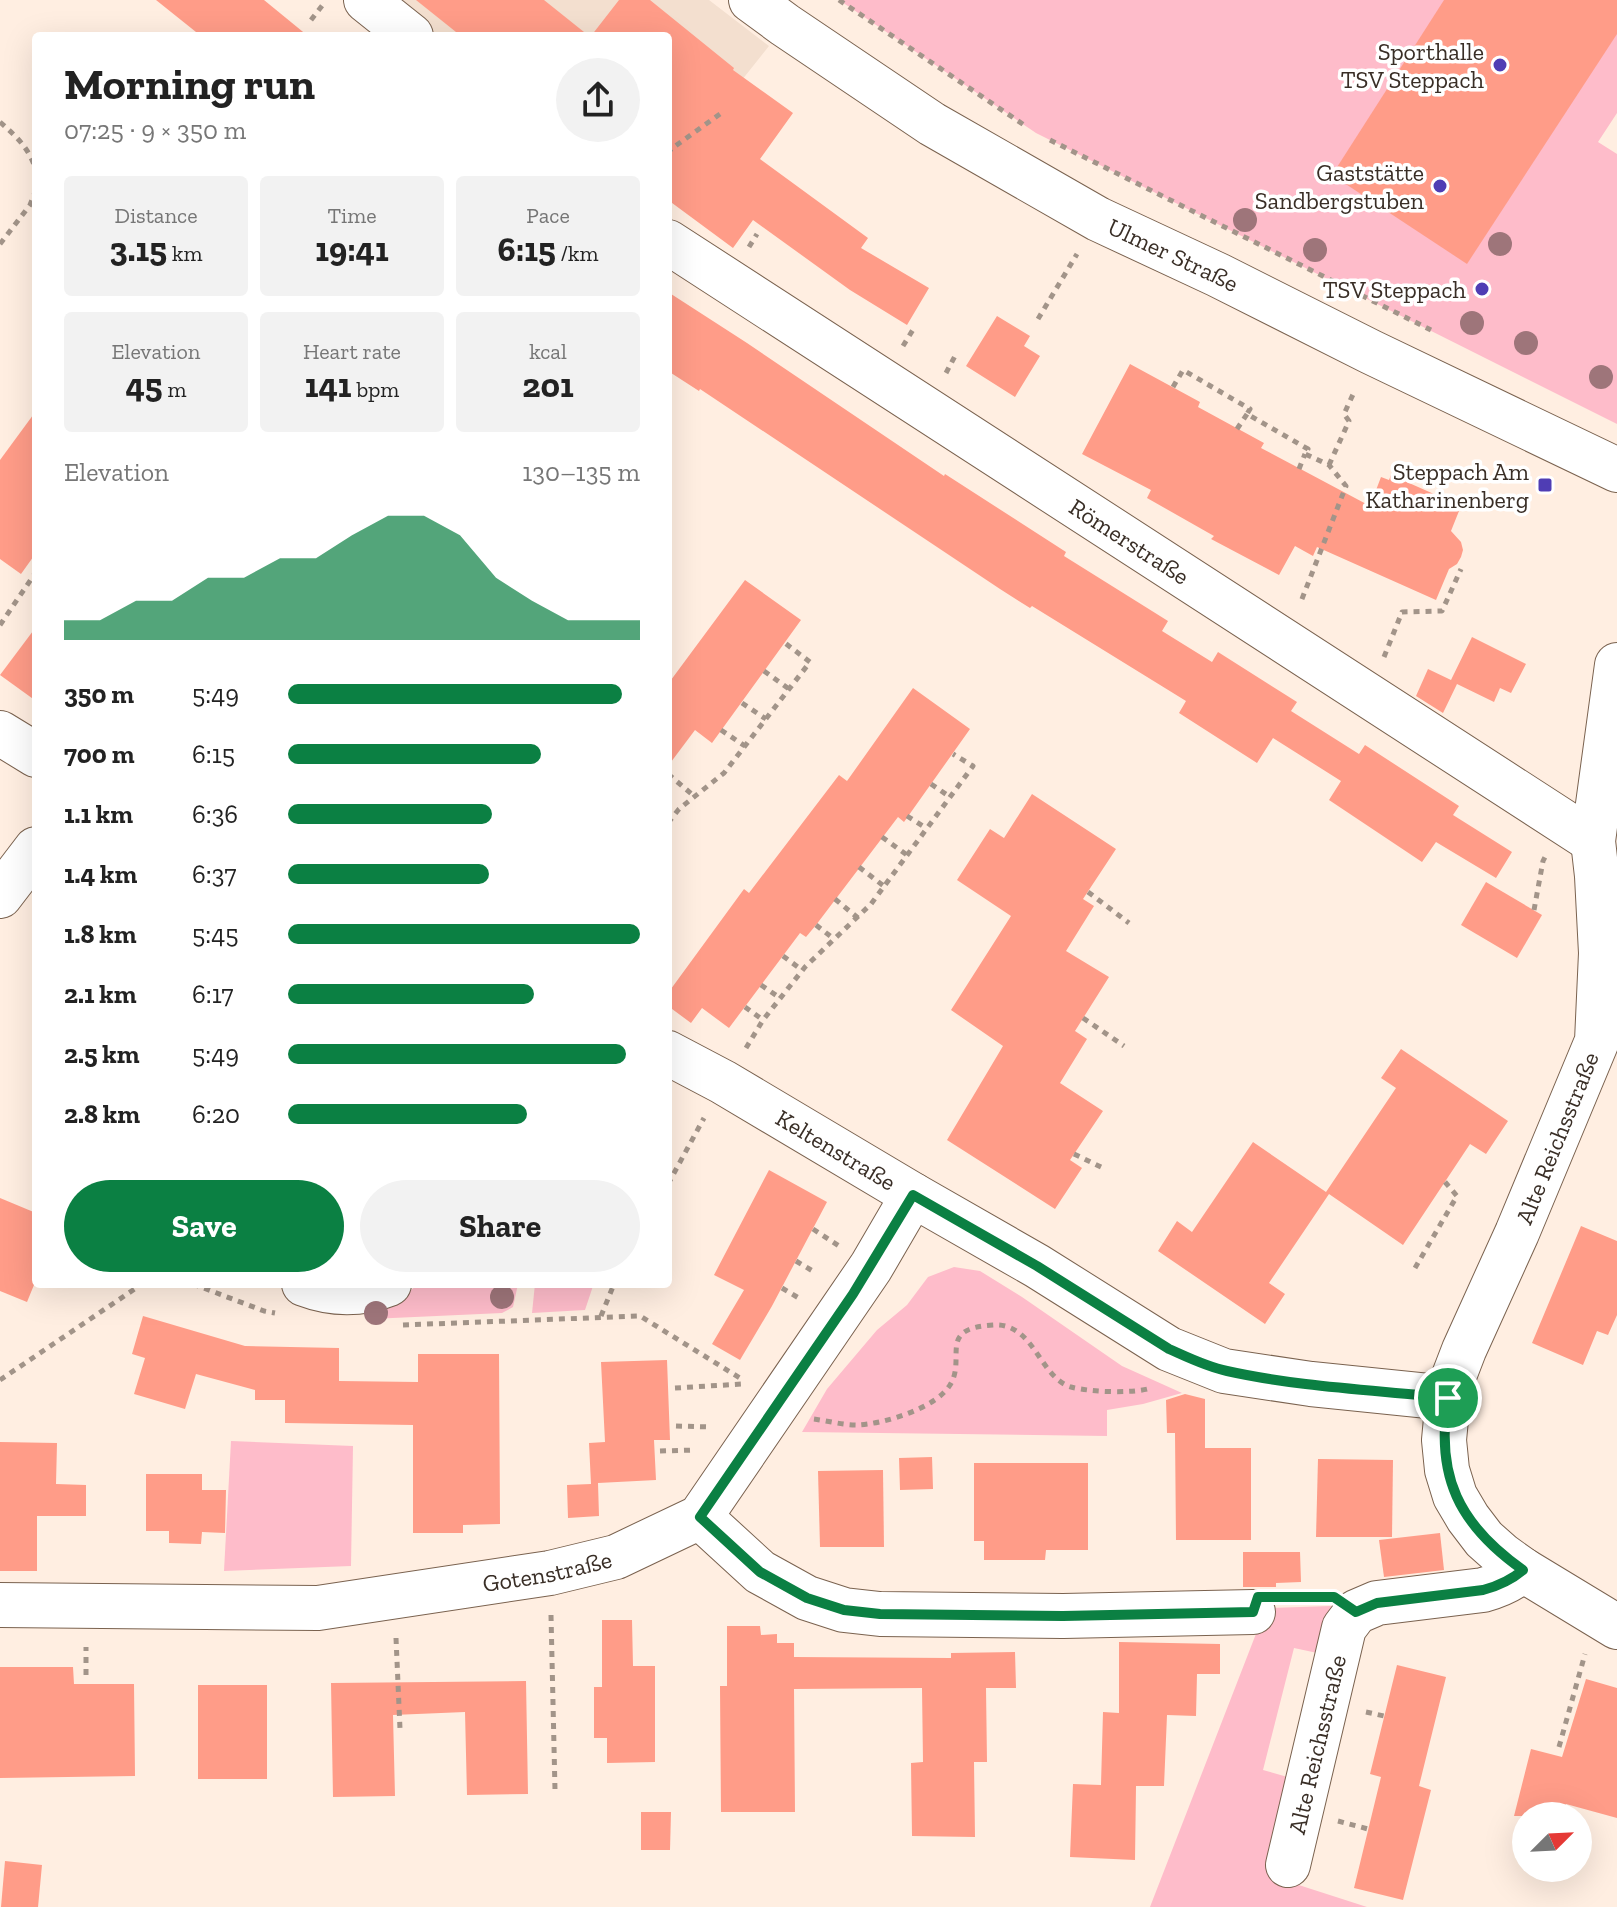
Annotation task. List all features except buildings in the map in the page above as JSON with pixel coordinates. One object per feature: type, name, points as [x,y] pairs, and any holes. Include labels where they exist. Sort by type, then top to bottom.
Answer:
[{"type":"street","points":[[366,0],[406,32]]},
{"type":"street","name":"Ulmer Straße","points":[[751,0],[932,124],[1098,219],[1617,470]]},
{"type":"street","name":"Römerstraße","points":[[672,245],[1579,832]]},
{"type":"street","name":"Alte Reichsstraße","points":[[1607,1621],[1523,1570],[1484,1539],[1455,1496],[1447,1470],[1444,1440],[1448,1398],[1464,1350],[1607,1046],[1597,876],[1579,832],[1617,665]]},
{"type":"street","points":[[0,733],[32,753]]},
{"type":"street","points":[[0,896],[32,854]]},
{"type":"street","name":"Keltenstraße","points":[[672,1055],[723,1082],[1037,1266],[1169,1349],[1191,1359],[1224,1371],[1267,1378],[1448,1398]]},
{"type":"street","name":"Gotenstraße","points":[[0,1605],[318,1608],[550,1573],[616,1557],[700,1517],[871,1267],[913,1195]]},
{"type":"street","points":[[292,1299],[319,1290],[339,1293],[374,1290],[394,1305]]},
{"type":"street","points":[[700,1517],[760,1572],[807,1598],[844,1610],[880,1614],[1063,1616],[1253,1612]]},
{"type":"street","points":[[1356,1612],[1377,1603],[1483,1590],[1512,1579],[1523,1570]]},
{"type":"street","name":"Alte Reichsstraße","points":[[1288,1865],[1344,1628],[1356,1612]]},
{"type":"path","points":[[311,20],[326,0]]},
{"type":"path","points":[[839,0],[1036,133]]},
{"type":"path","points":[[672,148],[720,114]]},
{"type":"path","points":[[0,122],[23,143],[32,159]]},
{"type":"path","points":[[1050,140],[1433,332]]},
{"type":"path","points":[[0,244],[32,200]]},
{"type":"path","points":[[1038,319],[1098,219]]},
{"type":"path","points":[[1329,465],[1349,421],[1344,414],[1371,352]]},
{"type":"path","points":[[1173,387],[1183,370],[1250,409],[1237,429]]},
{"type":"path","points":[[1247,414],[1308,449],[1299,469]]},
{"type":"path","points":[[1285,642],[1346,486],[1329,465],[1305,454]]},
{"type":"path","points":[[1368,696],[1402,612],[1442,611],[1461,569]]},
{"type":"path","points":[[0,625],[32,578]]},
{"type":"path","points":[[672,818],[724,773],[810,662],[785,643]]},
{"type":"path","points":[[764,671],[790,689]]},
{"type":"path","points":[[742,703],[766,719]]},
{"type":"path","points":[[721,730],[745,746]]},
{"type":"path","points":[[672,1177],[723,1082],[763,1020],[802,970],[858,918],[885,887],[973,766],[953,754]]},
{"type":"path","points":[[672,777],[694,796]]},
{"type":"path","points":[[931,784],[950,797]]},
{"type":"path","points":[[907,816],[926,828]]},
{"type":"path","points":[[1534,910],[1543,861],[1579,832]]},
{"type":"path","points":[[882,837],[907,855]]},
{"type":"path","points":[[859,867],[885,887]]},
{"type":"path","points":[[1088,892],[1129,923]]},
{"type":"path","points":[[835,899],[858,918]]},
{"type":"path","points":[[816,925],[834,939]]},
{"type":"path","points":[[783,956],[802,970]]},
{"type":"path","points":[[761,985],[780,998]]},
{"type":"path","points":[[745,1007],[763,1020]]},
{"type":"path","points":[[1083,1018],[1124,1046]]},
{"type":"path","points":[[1074,1154],[1103,1168]]},
{"type":"path","points":[[1415,1268],[1457,1196],[1445,1182]]},
{"type":"path","points":[[0,1380],[136,1288]]},
{"type":"path","points":[[203,1288],[253,1307],[292,1299]]},
{"type":"path","points":[[601,1317],[611,1288]]},
{"type":"path","points":[[394,1305],[601,1317],[640,1316],[749,1383],[675,1388]]},
{"type":"path","points":[[779,1403],[809,1418],[856,1425],[917,1410],[944,1393],[952,1383],[956,1341],[978,1327],[997,1325],[1017,1331],[1029,1341],[1056,1378],[1069,1387],[1106,1391],[1144,1390],[1161,1384],[1191,1359]]},
{"type":"path","points":[[550,1573],[555,1790]]},
{"type":"path","points":[[395,1597],[400,1729]]},
{"type":"path","points":[[1253,1612],[1258,1597],[1334,1597],[1356,1612]]},
{"type":"path","points":[[1559,1747],[1607,1621]]},
{"type":"shaded area","points":[[366,0],[709,0],[769,46],[672,168],[672,32],[406,32]]},
{"type":"shaded area","name":"TSV Steppach","points":[[839,0],[1617,0],[1617,113],[1598,142],[1617,154],[1617,424],[1036,133]]},
{"type":"shaded area","points":[[954,1267],[980,1271],[1122,1366],[1182,1393],[1107,1410],[1107,1436],[802,1432],[827,1389],[877,1330],[907,1305],[928,1277]]},
{"type":"shaded area","points":[[414,1288],[517,1288],[513,1307],[502,1313],[371,1319],[365,1315],[369,1309]]},
{"type":"shaded area","points":[[535,1288],[592,1288],[585,1310],[532,1313]]},
{"type":"shaded area","points":[[231,1441],[353,1446],[351,1566],[224,1571]]},
{"type":"shaded area","points":[[1331,1606],[1322,1654],[1294,1648],[1263,1770],[1291,1778],[1268,1875],[1367,1907],[1150,1907],[1266,1608]]},
{"type":"place","name":"Sporthalle TSV Steppach","points":[[1500,65]]},
{"type":"place","name":"Gaststätte Sandbergstuben","points":[[1440,186]]},
{"type":"place","name":"TSV Steppach","points":[[1482,289]]},
{"type":"place","name":"Steppach Am Katharinenberg","points":[[1545,485]]},
{"type":"route","points":[[913,1195],[1037,1266],[1169,1349],[1191,1359],[1224,1371],[1267,1378],[1448,1398],[1444,1440],[1447,1470],[1455,1496],[1484,1539],[1523,1570],[1498,1586],[1483,1590],[1377,1603],[1356,1612],[1334,1597],[1258,1597],[1253,1612],[1063,1616],[880,1614],[844,1610],[807,1598],[760,1572],[700,1517],[871,1267],[913,1195]]}]
